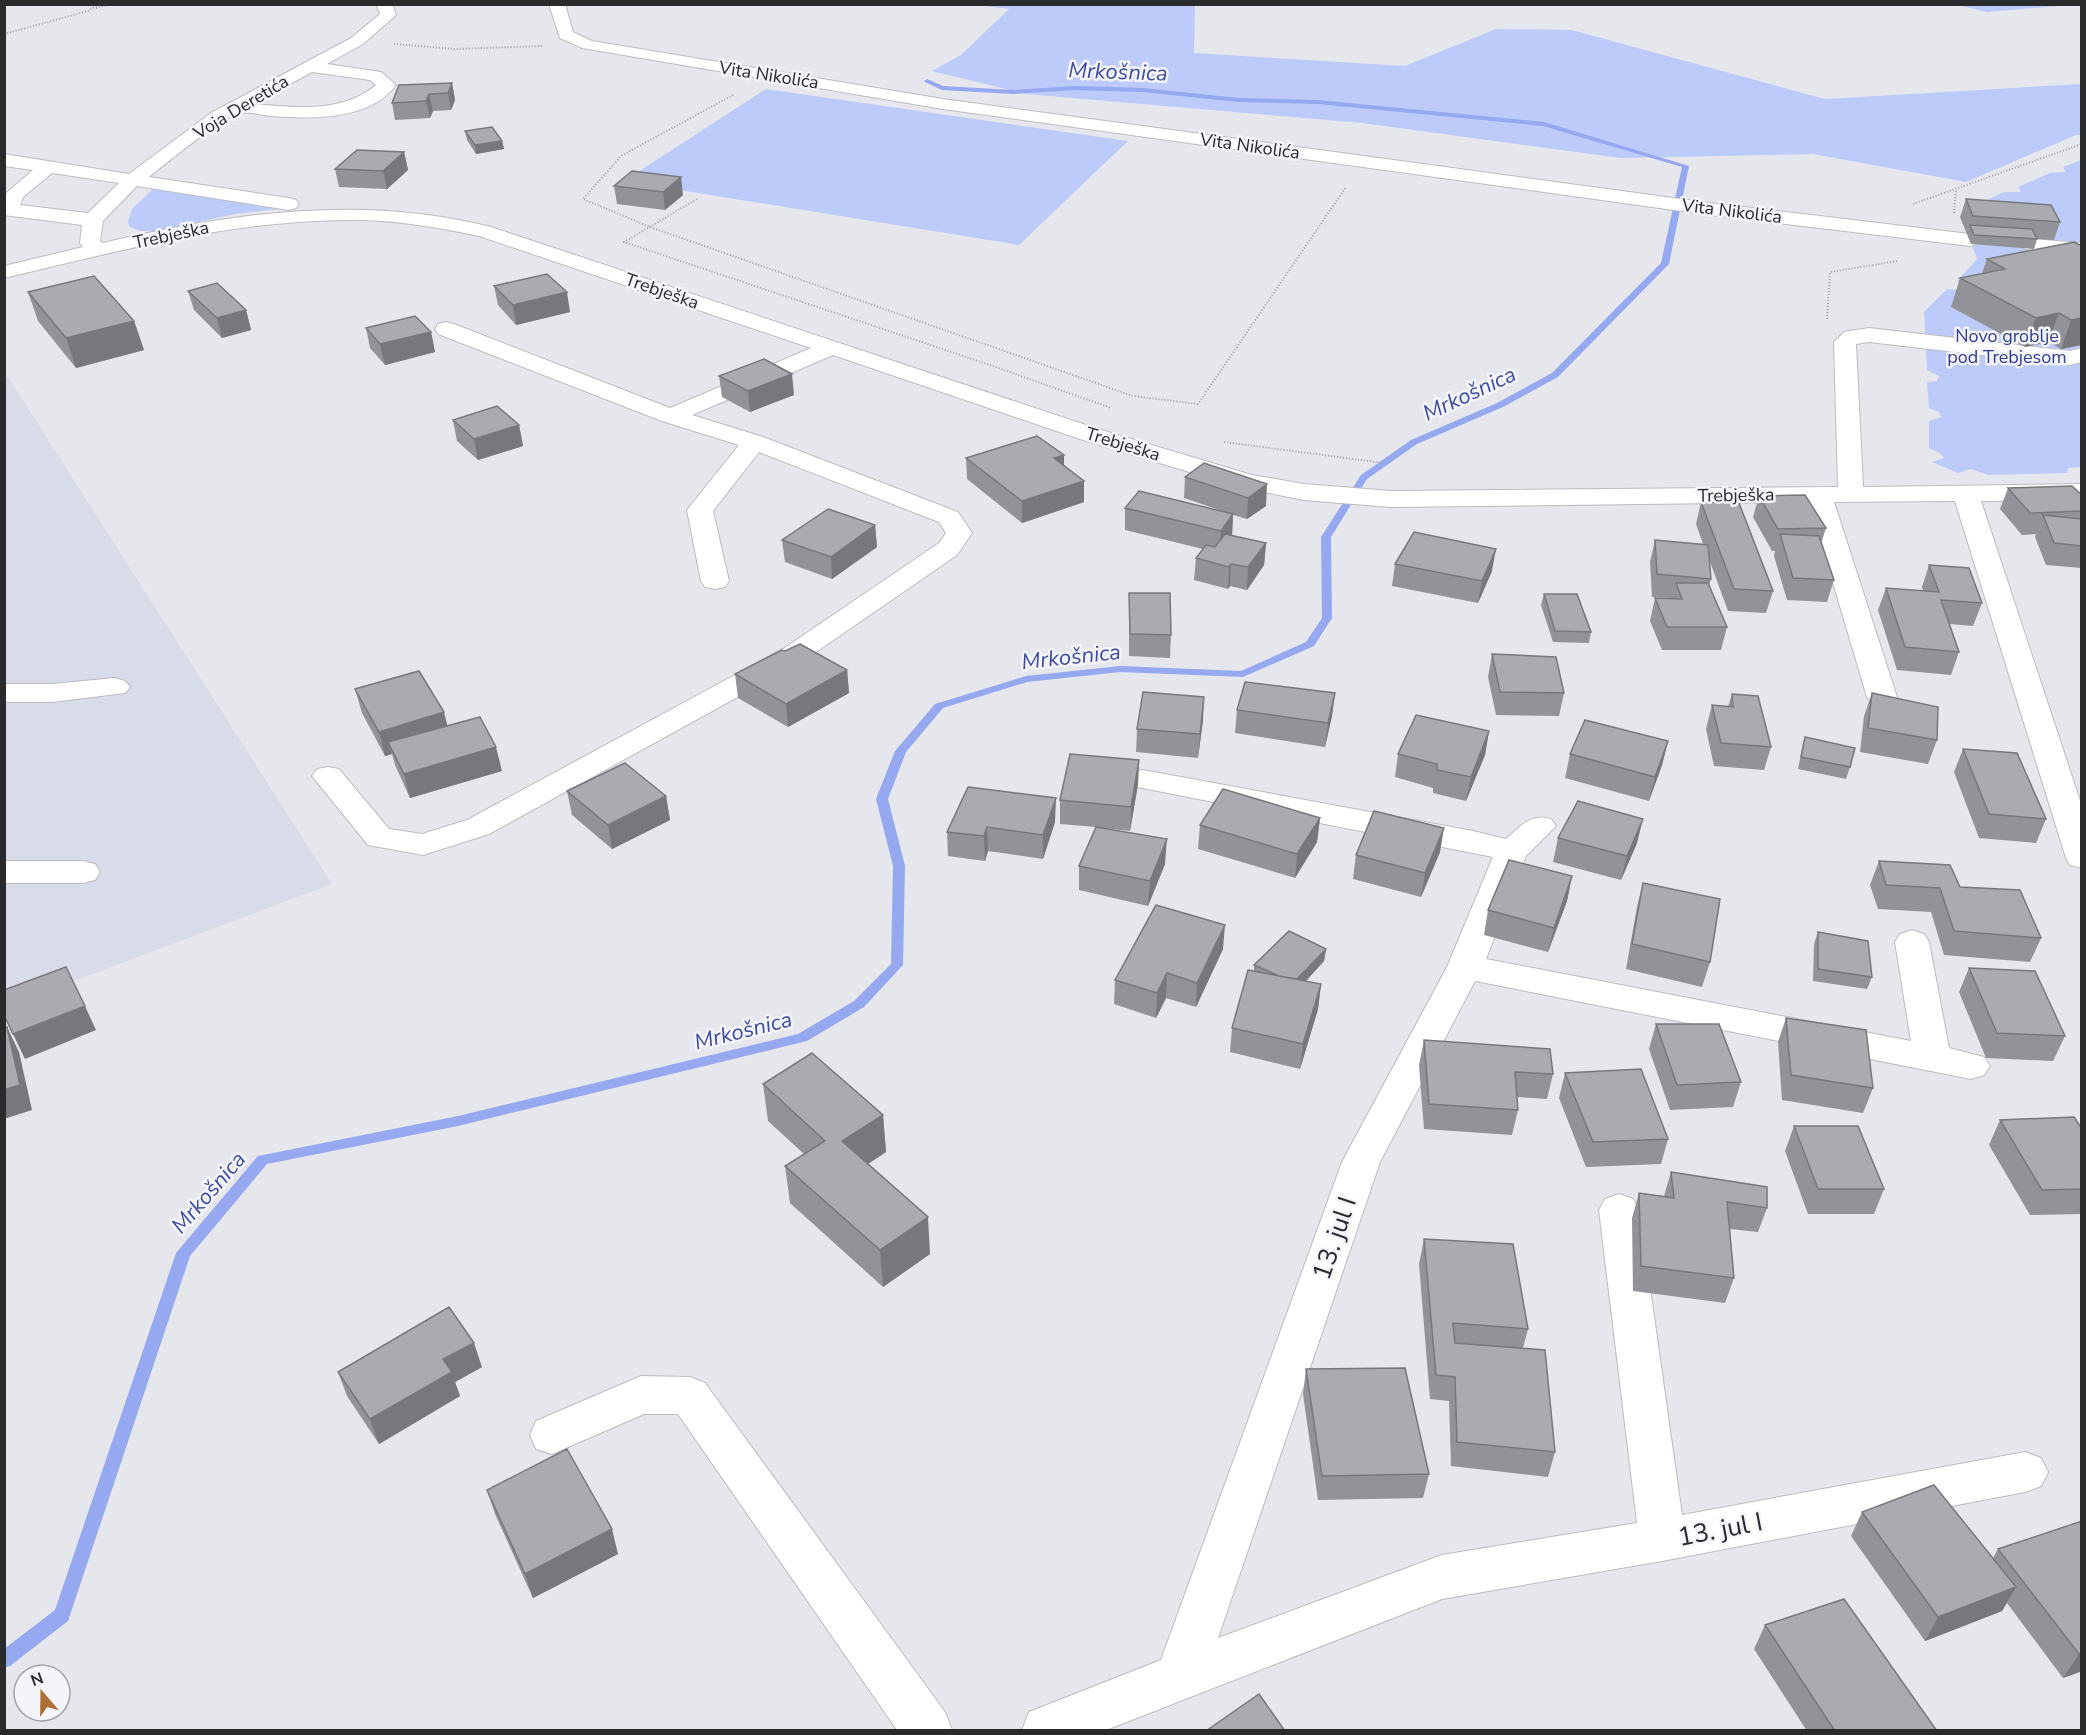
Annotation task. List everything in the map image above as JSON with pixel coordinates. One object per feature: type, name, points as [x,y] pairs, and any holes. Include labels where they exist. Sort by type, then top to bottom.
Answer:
[{"type":"street","name":"Voja Deretića","points":[[93,220],[135,179],[217,117],[357,41],[388,15],[384,4]]},
{"type":"street","name":"Vita Nikolića","points":[[557,4],[566,35],[588,45],[943,104],[1710,209],[1970,240]]},
{"type":"street","points":[[235,107],[276,111],[330,110],[356,106],[378,95],[387,85],[375,76],[310,67]]},
{"type":"street","points":[[4,160],[299,206],[309,215]]},
{"type":"street","points":[[47,168],[14,195],[9,210],[93,220],[90,243],[99,250]]},
{"type":"street","name":"Trebješka","points":[[4,272],[202,227],[309,215],[399,216],[467,226],[1089,434],[1248,482],[1304,492],[1391,499],[2082,492]]},
{"type":"street","points":[[2032,245],[2081,250]]},
{"type":"street","points":[[328,776],[379,838],[423,845],[478,827],[793,655],[948,549],[958,533],[949,517],[754,442],[670,416],[446,329]]},
{"type":"street","points":[[1851,494],[1845,342],[1852,337],[1869,334],[2070,358],[2082,355]]},
{"type":"street","points":[[670,416],[831,348]]},
{"type":"street","points":[[715,581],[700,510],[754,442]]},
{"type":"street","points":[[1965,492],[2082,858]]},
{"type":"street","points":[[1819,494],[1882,697]]},
{"type":"street","points":[[4,693],[52,693],[115,687]]},
{"type":"street","name":"13. jul I","points":[[1143,779],[1473,841],[1526,838],[1465,967],[1361,1162],[1180,1676]]},
{"type":"street","points":[[4,872],[83,872]]},
{"type":"street","points":[[1912,942],[1932,1058]]},
{"type":"street","points":[[1465,967],[1971,1066]]},
{"type":"street","points":[[1619,1210],[1662,1540]]},
{"type":"street","points":[[552,1435],[641,1395],[690,1396],[927,1731]]},
{"type":"street","name":"13. jul I","points":[[1047,1731],[1180,1676],[1442,1577],[1662,1540],[2025,1472]]},
{"type":"path","points":[[89,10],[99,4]]},
{"type":"path","points":[[4,34],[111,4]]},
{"type":"path","points":[[357,41],[455,49],[588,45]]},
{"type":"path","points":[[740,91],[621,156],[583,198],[650,227],[1133,396],[1198,404],[1363,161]]},
{"type":"path","points":[[1854,225],[2082,144]]},
{"type":"path","points":[[697,199],[624,242],[696,268],[1038,380],[1121,411]]},
{"type":"path","points":[[1852,337],[1826,319],[1830,272],[1919,257],[1922,235]]},
{"type":"path","points":[[1217,441],[1384,463]]},
{"type":"shaded area","points":[[8,377],[332,884],[5,1007],[4,378]]},
{"type":"green space","points":[[1957,4],[2081,4],[1987,12],[1957,5]]},
{"type":"green space","points":[[977,5],[1195,5],[1194,53],[1405,66],[1496,29],[1572,30],[1825,99],[2081,84],[2081,135],[2076,135],[1966,182],[1813,154],[1621,158],[1362,123],[1026,94],[932,71],[961,55],[1009,9]]},
{"type":"green space","points":[[766,89],[1128,141],[1019,245],[624,181]]},
{"type":"green space","name":"Novo groblje pod Trebjesom","points":[[2081,160],[2081,467],[2068,468],[2067,473],[1988,475],[1971,469],[1958,473],[1932,462],[1944,458],[1940,453],[1929,448],[1929,421],[1941,417],[1939,412],[1929,408],[1927,382],[1937,381],[1939,376],[1927,370],[1924,312],[1947,289],[1957,290],[1961,283],[1957,281],[1977,259],[1961,214],[1966,215],[1972,207],[2004,192],[2021,192],[2018,187],[2050,173],[2066,172],[2063,167]]},
{"type":"green space","points":[[153,189],[279,209],[235,214],[157,231],[140,231],[130,227],[128,222],[132,209]]},
{"type":"building","points":[[452,83],[448,93],[429,94],[426,101],[392,103],[399,85]]},
{"type":"building","points":[[492,127],[502,141],[475,145],[465,131]]},
{"type":"building","points":[[357,150],[404,152],[383,171],[335,169]]},
{"type":"building","points":[[632,171],[681,177],[663,192],[614,186]]},
{"type":"building","points":[[1966,199],[2051,205],[2060,222],[1973,216]]},
{"type":"building","points":[[1970,225],[2032,229],[2037,239],[1974,235]]},
{"type":"building","points":[[2074,242],[2082,246],[2082,318],[2071,320],[2059,313],[2036,318],[1960,278],[2005,269],[1987,259]]},
{"type":"building","points":[[547,274],[567,292],[513,305],[494,286]]},
{"type":"building","points":[[94,276],[134,321],[66,338],[28,292]]},
{"type":"building","points":[[217,283],[246,310],[217,318],[188,291]]},
{"type":"building","points":[[415,316],[431,332],[380,344],[366,328]]},
{"type":"building","points":[[764,359],[792,374],[748,391],[719,376]]},
{"type":"building","points":[[497,406],[519,425],[474,439],[453,420]]},
{"type":"building","points":[[1037,436],[1064,455],[1054,458],[1084,481],[1022,501],[966,458]]},
{"type":"building","points":[[1204,463],[1267,484],[1248,498],[1185,477]]},
{"type":"building","points":[[2072,486],[2082,495],[2082,511],[2030,513],[2008,488]]},
{"type":"building","points":[[1139,491],[1233,514],[1221,531],[1125,508]]},
{"type":"building","points":[[1805,495],[1826,528],[1778,529],[1759,496]]},
{"type":"building","points":[[1701,502],[1739,503],[1773,591],[1734,589]]},
{"type":"building","points":[[828,509],[875,525],[831,557],[782,540]]},
{"type":"building","points":[[2043,515],[2082,519],[2082,546],[2054,543]]},
{"type":"building","points":[[1414,532],[1496,549],[1482,581],[1395,564]]},
{"type":"building","points":[[1225,534],[1266,543],[1248,567],[1231,564],[1229,567],[1196,558],[1206,545],[1215,547]]},
{"type":"building","points":[[1780,534],[1819,536],[1834,580],[1793,578]]},
{"type":"building","points":[[1655,540],[1708,545],[1711,579],[1657,574]]},
{"type":"building","points":[[1929,565],[1969,568],[1982,603],[1941,600],[1959,652],[1905,647],[1886,588],[1939,592]]},
{"type":"building","points":[[1676,583],[1708,583],[1727,627],[1667,627],[1655,598],[1682,599]]},
{"type":"building","points":[[1129,593],[1170,593],[1171,635],[1130,634]]},
{"type":"building","points":[[1544,594],[1577,594],[1591,632],[1555,631]]},
{"type":"building","points":[[800,644],[847,670],[786,704],[735,674],[782,650],[785,651]]},
{"type":"building","points":[[1492,654],[1556,657],[1564,693],[1500,692]]},
{"type":"building","points":[[419,671],[444,712],[379,732],[355,689]]},
{"type":"building","points":[[1245,682],[1335,693],[1328,723],[1237,710]]},
{"type":"building","points":[[1143,692],[1204,697],[1200,734],[1137,729]]},
{"type":"building","points":[[1872,693],[1938,707],[1937,740],[1868,728]]},
{"type":"building","points":[[1732,694],[1758,696],[1771,747],[1721,743],[1712,705],[1733,707]]},
{"type":"building","points":[[1416,715],[1489,731],[1471,777],[1437,770],[1437,764],[1398,754]]},
{"type":"building","points":[[480,717],[496,747],[404,774],[388,742]]},
{"type":"building","points":[[1585,720],[1668,741],[1655,777],[1570,754]]},
{"type":"building","points":[[1805,737],[1855,748],[1850,767],[1801,757]]},
{"type":"building","points":[[1963,749],[2017,753],[2046,819],[1989,814]]},
{"type":"building","points":[[1070,754],[1139,760],[1131,807],[1060,800]]},
{"type":"building","points":[[625,763],[666,796],[608,825],[567,791]]},
{"type":"building","points":[[968,787],[1056,798],[1043,835],[987,827],[984,836],[947,832]]},
{"type":"building","points":[[1223,789],[1320,818],[1297,854],[1200,825]]},
{"type":"building","points":[[1578,801],[1643,819],[1627,856],[1558,838]]},
{"type":"building","points":[[1374,811],[1444,828],[1425,873],[1356,855]]},
{"type":"building","points":[[1096,827],[1167,839],[1150,881],[1079,866]]},
{"type":"building","points":[[1509,860],[1572,876],[1554,928],[1488,910]]},
{"type":"building","points":[[1879,861],[1950,865],[1960,887],[2020,890],[2041,938],[1954,931],[1940,888],[1886,885]]},
{"type":"building","points":[[1643,883],[1720,899],[1710,962],[1632,944]]},
{"type":"building","points":[[1156,905],[1225,925],[1197,983],[1167,973],[1157,993],[1115,980]]},
{"type":"building","points":[[1289,931],[1326,949],[1297,979],[1279,976],[1254,965]]},
{"type":"building","points":[[1818,932],[1868,941],[1872,977],[1818,969]]},
{"type":"building","points":[[66,967],[85,1006],[13,1034],[4,1015],[4,990]]},
{"type":"building","points":[[1969,968],[2035,971],[2065,1036],[1997,1033]]},
{"type":"building","points":[[1248,970],[1321,984],[1303,1044],[1232,1028]]},
{"type":"building","points":[[1786,1018],[1866,1030],[1873,1088],[1791,1075]]},
{"type":"building","points":[[1656,1024],[1719,1024],[1741,1082],[1677,1085]]},
{"type":"building","points":[[7,1027],[20,1085],[4,1090],[4,1028]]},
{"type":"building","points":[[1424,1040],[1550,1049],[1553,1074],[1515,1072],[1518,1110],[1429,1104]]},
{"type":"building","points":[[812,1053],[883,1115],[842,1141],[928,1217],[880,1250],[785,1166],[825,1141],[763,1084]]},
{"type":"building","points":[[1641,1069],[1668,1139],[1593,1142],[1565,1073]]},
{"type":"building","points":[[2074,1117],[2082,1129],[2082,1189],[2042,1190],[2000,1120]]},
{"type":"building","points":[[1794,1126],[1858,1126],[1884,1189],[1818,1189]]},
{"type":"building","points":[[1671,1172],[1767,1187],[1767,1208],[1727,1202],[1734,1278],[1641,1266],[1639,1193],[1674,1198]]},
{"type":"building","points":[[1424,1239],[1513,1244],[1528,1329],[1453,1323],[1455,1343],[1545,1350],[1555,1452],[1457,1442],[1455,1377],[1436,1375]]},
{"type":"building","points":[[449,1307],[474,1343],[443,1359],[452,1372],[370,1419],[338,1372]]},
{"type":"building","points":[[1405,1368],[1429,1474],[1322,1476],[1306,1369]]},
{"type":"building","points":[[567,1449],[612,1529],[525,1574],[487,1490]]},
{"type":"building","points":[[1934,1485],[2016,1587],[1938,1617],[1862,1512]]},
{"type":"building","points":[[2082,1521],[2082,1653],[2079,1654],[1998,1549]]},
{"type":"building","points":[[1844,1599],[1937,1731],[1835,1731],[1765,1625]]},
{"type":"building","points":[[1259,1694],[1285,1731],[1206,1731]]},
{"type":"waterway","name":"Mrkošnica","points":[[4,1660],[62,1615],[183,1253],[263,1160],[458,1121],[802,1038],[859,1004],[897,965],[899,866],[882,799],[901,751],[939,706],[1026,679],[1120,669],[1243,674],[1310,644],[1327,618],[1326,537],[1364,477],[1414,442],[1500,405],[1555,375],[1665,264],[1686,166],[1544,124],[1318,102],[1238,100],[1143,90],[1074,88],[1013,92],[942,88],[927,81]]}]
